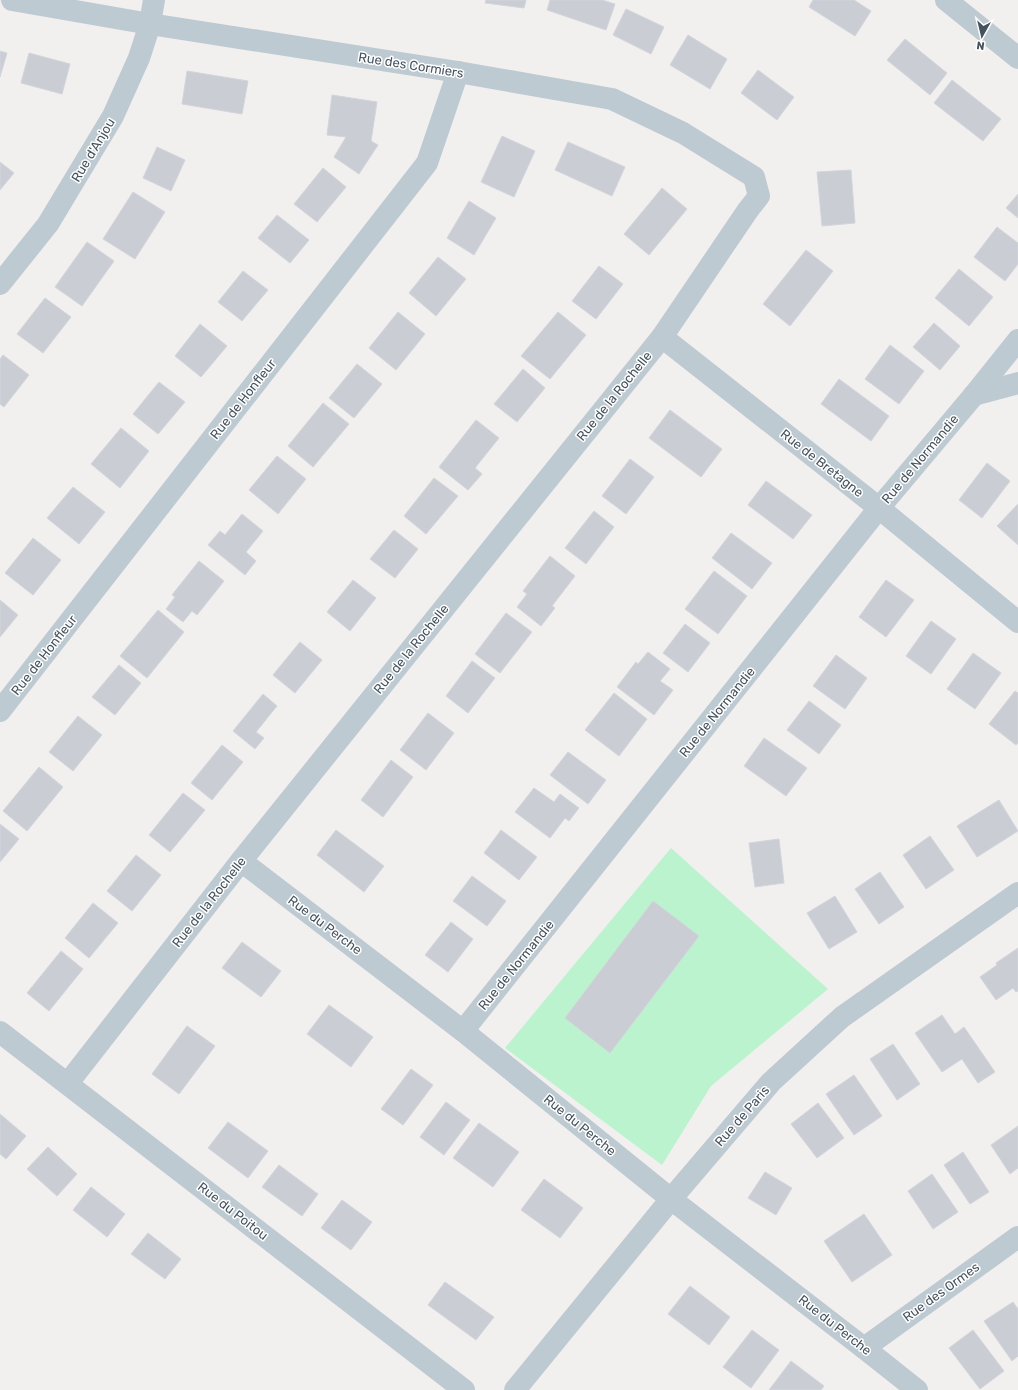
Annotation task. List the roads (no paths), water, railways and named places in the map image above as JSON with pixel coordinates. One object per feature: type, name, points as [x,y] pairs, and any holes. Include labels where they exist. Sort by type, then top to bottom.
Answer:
[{"type":"street","name":"Rue des Cormiers","points":[[12,0],[150,24],[458,72],[612,98],[683,134],[754,177],[759,196],[748,210]]},
{"type":"street","name":"Rue d'Anjou","points":[[0,284],[48,224],[113,116],[140,58],[150,24],[154,0]]},
{"type":"street","points":[[946,0],[1018,58]]},
{"type":"street","name":"Rue de Honfleur","points":[[0,711],[427,163],[458,72]]},
{"type":"street","name":"Rue de la Rochelle","points":[[68,1083],[241,861],[662,337],[748,210]]},
{"type":"street","name":"Rue de Bretagne","points":[[662,337],[879,508],[1018,622]]},
{"type":"street","name":"Rue de Normandie","points":[[463,1031],[879,508],[1018,340]]},
{"type":"street","points":[[974,395],[1018,383]]},
{"type":"street","name":"Rue du Perche","points":[[241,861],[463,1031],[671,1199],[917,1390]]},
{"type":"street","name":"Rue de Paris","points":[[515,1390],[671,1199],[771,1082],[842,1017],[1018,893]]},
{"type":"street","name":"Rue du Poitou","points":[[0,1032],[464,1390]]},
{"type":"street","name":"Rue des Ormes","points":[[864,1348],[1018,1237]]}]
